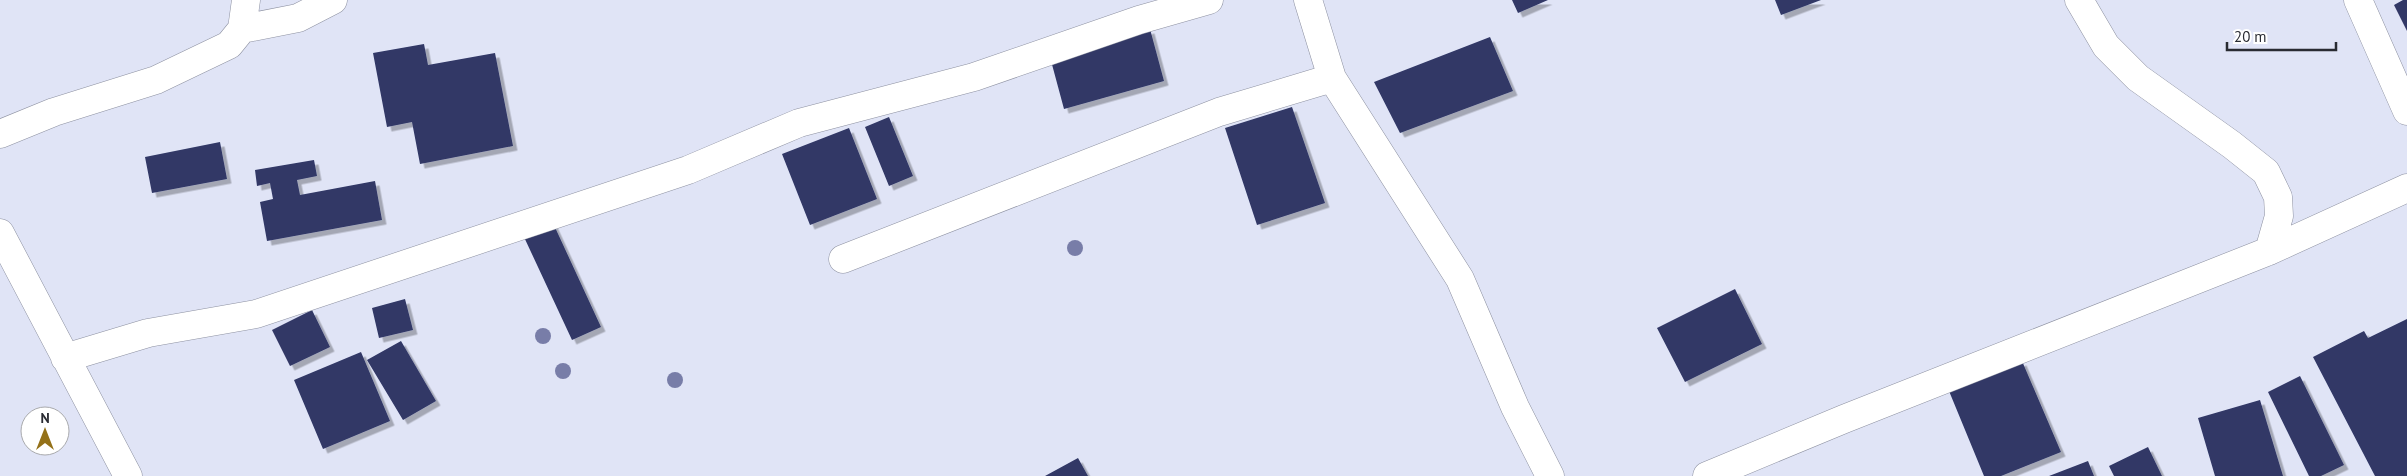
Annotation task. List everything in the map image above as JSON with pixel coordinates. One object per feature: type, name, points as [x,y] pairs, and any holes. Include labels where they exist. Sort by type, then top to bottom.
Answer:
[{"type":"street","points":[[0,134],[54,112],[156,80],[228,45],[242,29],[246,0]]},
{"type":"street","points":[[242,29],[298,18],[333,0]]},
{"type":"street","points":[[65,358],[148,333],[256,314],[688,170],[799,123],[974,77],[1139,20],[1209,0]]},
{"type":"street","points":[[1308,0],[1332,78],[1460,279],[1515,407],[1550,476]]},
{"type":"street","points":[[2079,0],[2106,46],[2138,78],[2232,145],[2266,172],[2278,197],[2279,216],[2269,251]]},
{"type":"street","points":[[2358,0],[2407,111]]},
{"type":"street","points":[[843,259],[1219,112],[1332,78]]},
{"type":"street","points":[[1707,476],[1844,419],[2269,251],[2407,188]]},
{"type":"street","points":[[0,232],[128,476]]},
{"type":"building","points":[[1512,0],[1548,0],[1518,13]]},
{"type":"building","points":[[1775,0],[1821,0],[1781,15]]},
{"type":"building","points":[[2407,0],[2407,31],[2394,5]]},
{"type":"building","points":[[1150,29],[1164,81],[1064,109],[1050,57]]},
{"type":"building","points":[[1490,37],[1513,91],[1400,133],[1374,82]]},
{"type":"building","points":[[424,44],[428,65],[495,53],[513,146],[420,164],[412,122],[387,127],[373,53]]},
{"type":"building","points":[[1292,107],[1325,203],[1257,225],[1225,128]]},
{"type":"building","points":[[889,117],[913,176],[889,186],[865,127]]},
{"type":"building","points":[[849,128],[877,199],[810,225],[782,154]]},
{"type":"building","points":[[220,142],[227,179],[152,193],[145,157]]},
{"type":"building","points":[[314,160],[317,176],[297,180],[300,195],[375,181],[382,220],[267,241],[260,202],[273,199],[270,183],[257,186],[255,170]]},
{"type":"building","points":[[553,223],[601,327],[572,340],[524,237]]},
{"type":"building","points":[[1735,289],[1762,344],[1685,382],[1657,328]]},
{"type":"building","points":[[405,299],[413,330],[379,338],[372,308]]},
{"type":"building","points":[[312,310],[330,347],[290,366],[272,330]]},
{"type":"building","points":[[2407,319],[2407,476],[2375,476],[2313,357],[2364,331],[2368,338]]},
{"type":"building","points":[[401,341],[436,401],[403,420],[367,360]]},
{"type":"building","points":[[361,352],[390,421],[323,449],[294,380]]},
{"type":"building","points":[[2022,361],[2061,452],[2001,476],[1984,476],[1949,391]]},
{"type":"building","points":[[2300,376],[2344,465],[2321,476],[2309,476],[2268,392]]},
{"type":"building","points":[[2260,400],[2283,476],[2215,476],[2198,418]]},
{"type":"building","points":[[2148,447],[2162,476],[2114,476],[2109,466]]},
{"type":"building","points":[[1078,458],[1088,476],[1045,476]]},
{"type":"building","points":[[2088,461],[2094,476],[2049,476]]}]
